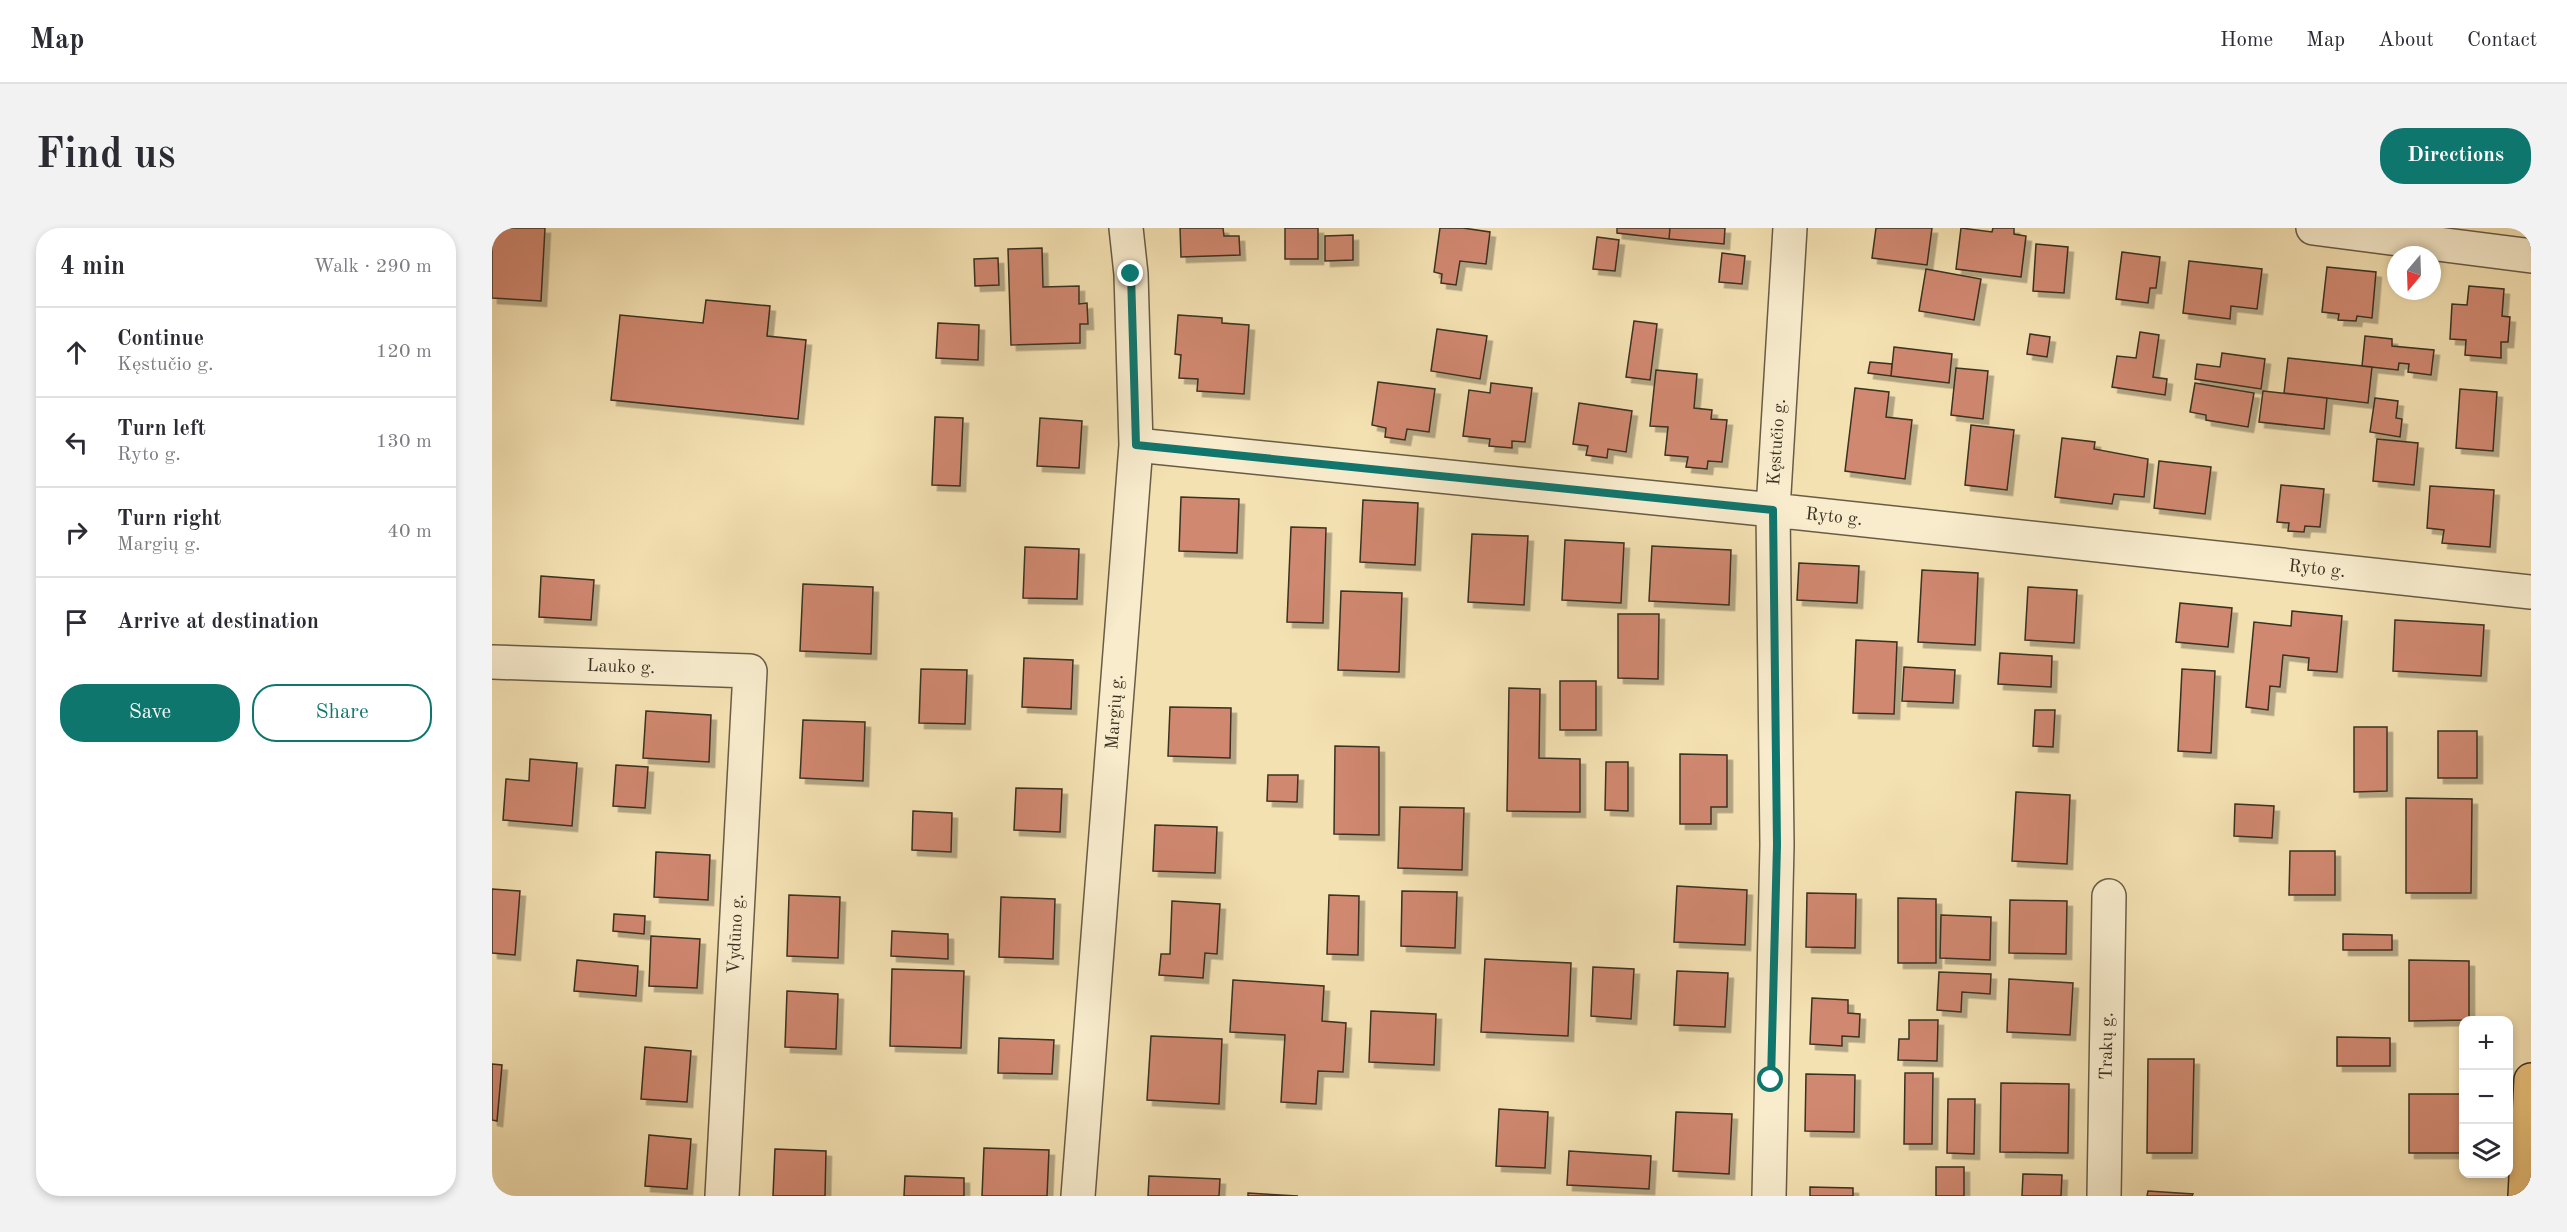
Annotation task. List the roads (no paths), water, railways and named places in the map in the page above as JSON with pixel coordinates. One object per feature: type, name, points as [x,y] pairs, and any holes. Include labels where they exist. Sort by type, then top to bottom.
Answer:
[{"type":"highway","points":[[2525,1196],[2531,1080]]},
{"type":"street","name":"Margių g.","points":[[1078,1196],[1136,445],[1131,274],[1126,228]]},
{"type":"street","name":"Kęstučio g.","points":[[1769,1196],[1777,845],[1773,510],[1790,228]]},
{"type":"street","points":[[2313,228],[2531,256]]},
{"type":"street","name":"Ryto g.","points":[[1136,445],[1773,510],[2531,592]]},
{"type":"street","name":"Lauko g.","points":[[492,662],[750,671]]},
{"type":"street","name":"Vydūno g.","points":[[722,1196],[750,671]]},
{"type":"street","name":"Trakų g.","points":[[2104,1196],[2109,896]]}]
